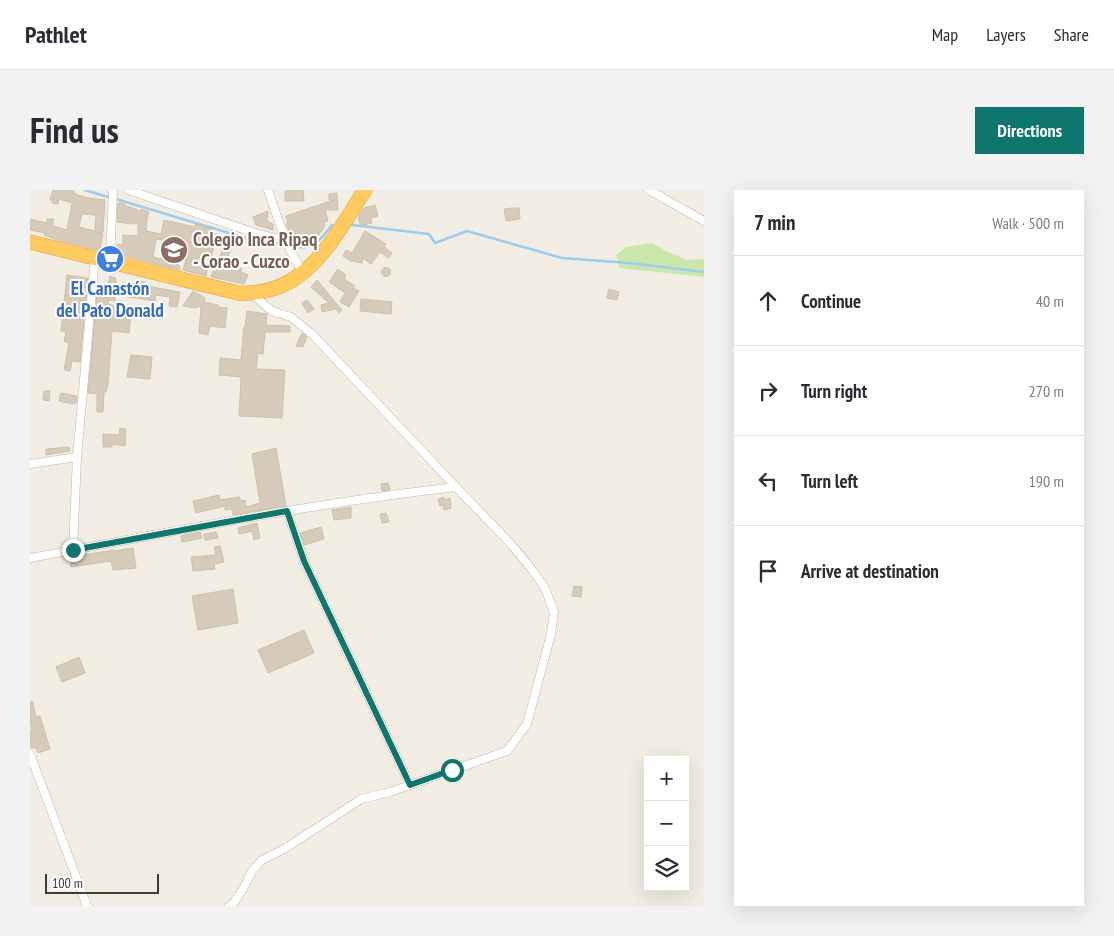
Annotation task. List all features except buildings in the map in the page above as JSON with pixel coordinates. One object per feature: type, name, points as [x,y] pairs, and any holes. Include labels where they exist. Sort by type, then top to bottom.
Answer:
[{"type":"highway","points":[[30,242],[238,293],[251,294],[278,288],[304,273],[322,253],[365,190]]},
{"type":"street","points":[[110,262],[113,190]]},
{"type":"street","points":[[128,190],[252,232],[287,240]]},
{"type":"street","points":[[268,190],[298,266],[304,273]]},
{"type":"street","points":[[649,190],[704,221]]},
{"type":"street","points":[[73,550],[77,457],[95,258]]},
{"type":"street","points":[[229,906],[233,904],[252,871],[262,860],[284,849],[360,799],[390,792],[507,751],[527,724],[552,634],[554,612],[545,588],[510,543],[313,335],[291,317],[272,311],[251,294]]},
{"type":"street","points":[[30,464],[77,457]]},
{"type":"street","points":[[30,558],[287,511],[456,487]]},
{"type":"street","points":[[287,511],[304,561],[410,785]]},
{"type":"street","points":[[30,754],[88,906]]},
{"type":"green space","points":[[652,243],[687,260],[704,259],[704,277],[620,268],[616,255],[626,247]]},
{"type":"waterway","points":[[85,190],[108,197]]},
{"type":"waterway","points":[[116,199],[259,242],[282,244]]},
{"type":"waterway","points":[[293,246],[311,246],[320,240],[332,225]]},
{"type":"waterway","points":[[352,225],[429,234],[435,243],[467,231],[562,258],[629,263],[704,272]]},
{"type":"place","name":"Colegio Inca Ripaq - Corao - Cuzco","points":[[174,250]]},
{"type":"place","name":"El Canastón del Pato Donald","points":[[110,259]]},
{"type":"route","points":[[73,550],[287,511],[304,561],[410,785],[452,770]]}]
